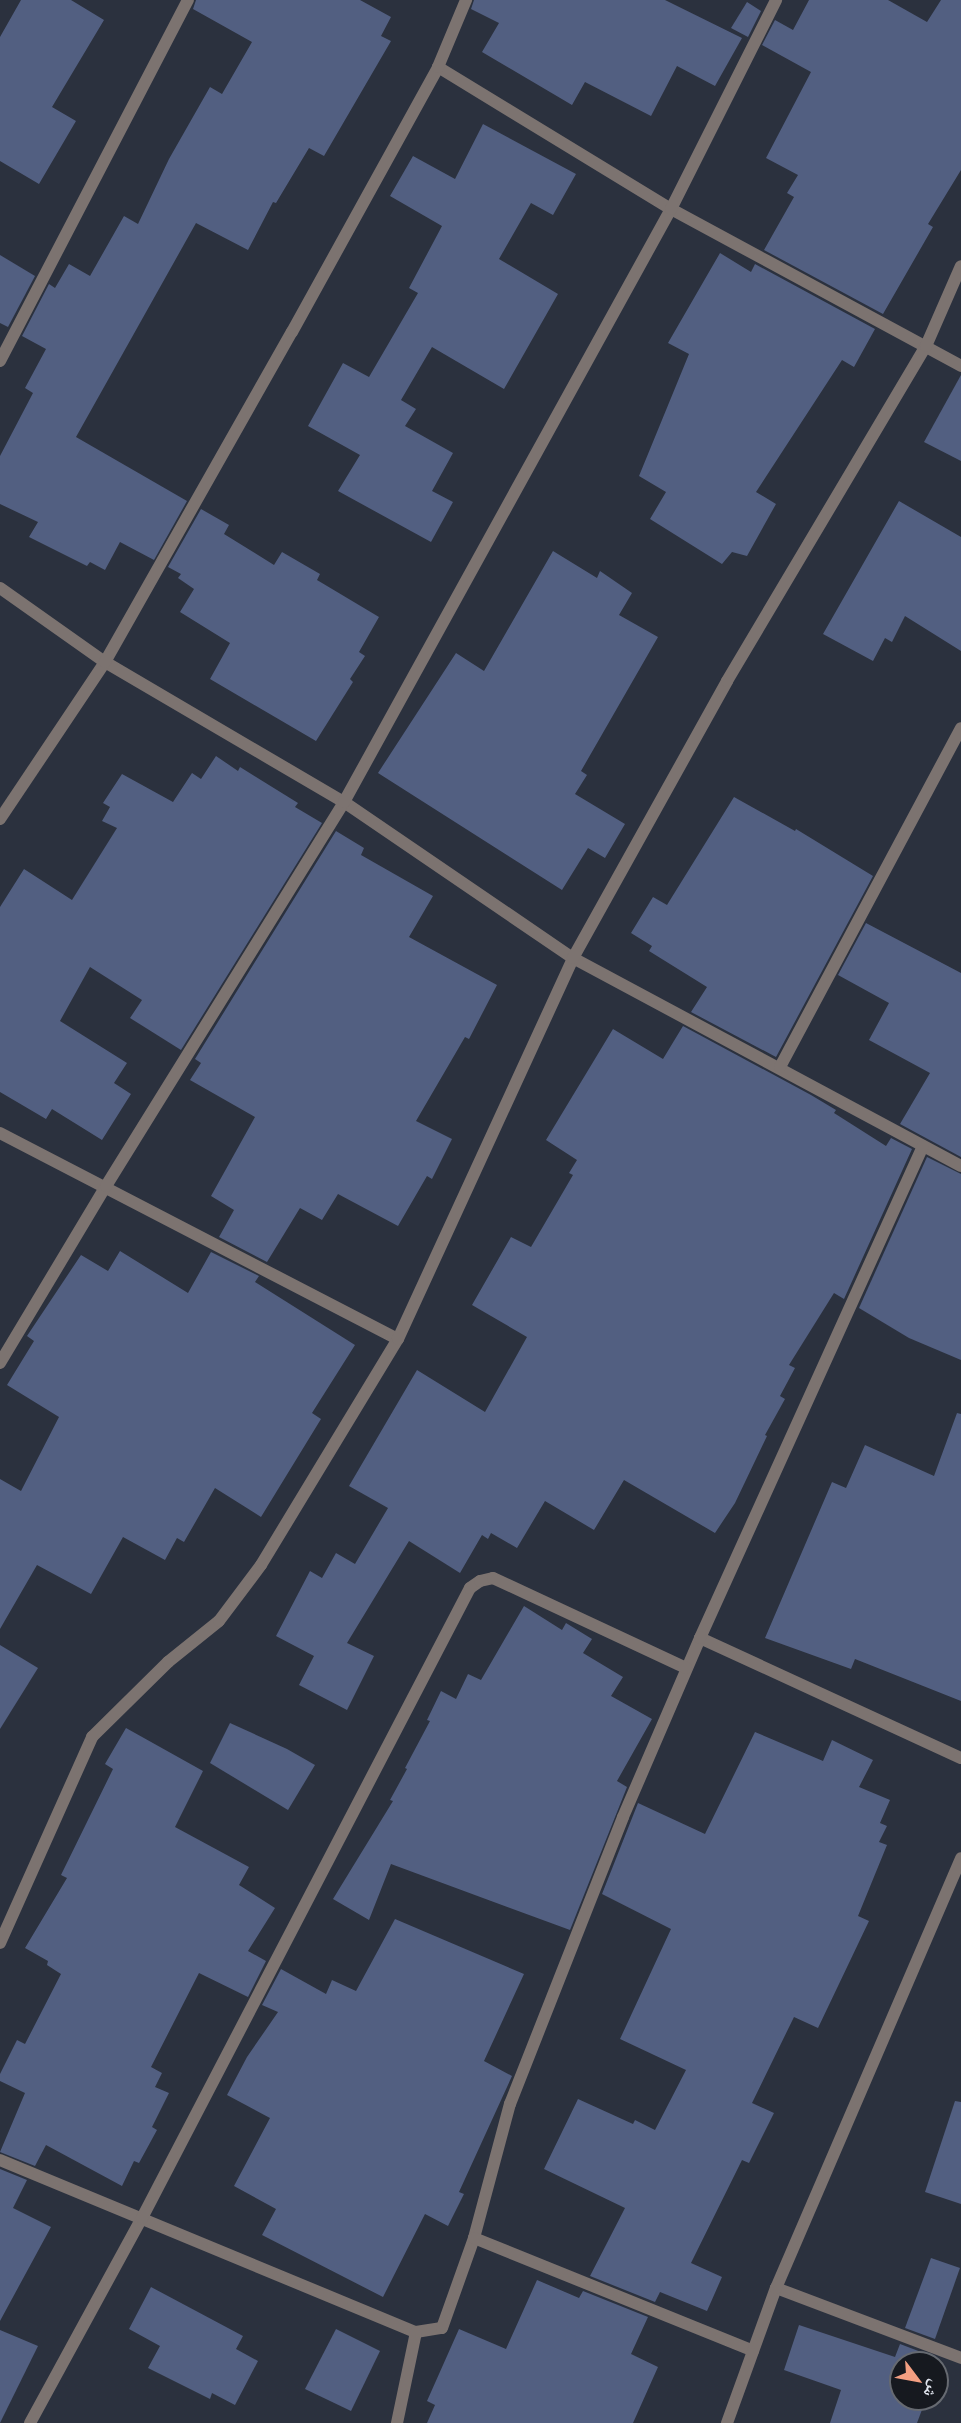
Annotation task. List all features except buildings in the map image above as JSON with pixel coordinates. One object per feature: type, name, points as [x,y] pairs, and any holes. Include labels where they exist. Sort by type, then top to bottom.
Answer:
[{"type":"street","points":[[0,361],[188,0]]},
{"type":"street","points":[[0,819],[105,662],[292,332],[438,67],[466,0]]},
{"type":"street","points":[[0,1363],[106,1186],[344,802],[671,209],[776,0]]},
{"type":"street","points":[[438,67],[671,209],[926,345],[961,366]]},
{"type":"street","points":[[0,1943],[92,1737],[168,1662],[219,1621],[261,1565],[398,1339],[573,958],[727,681],[926,345],[961,266]]},
{"type":"street","points":[[0,588],[105,662],[344,802],[573,958],[961,1166]]},
{"type":"street","points":[[780,1067],[961,728]]},
{"type":"street","points":[[0,1133],[398,1339]]},
{"type":"street","points":[[0,2160],[416,2332],[442,2328],[474,2238],[510,2104],[622,1817],[699,1638],[923,1146]]},
{"type":"street","points":[[30,2423],[142,2218],[470,1588],[480,1581],[493,1578],[686,1668]]},
{"type":"street","points":[[699,1638],[961,1758]]},
{"type":"street","points":[[728,2423],[776,2288],[961,1858]]},
{"type":"street","points":[[474,2238],[753,2350]]},
{"type":"street","points":[[776,2288],[961,2358]]},
{"type":"street","points":[[397,2423],[416,2332]]}]
